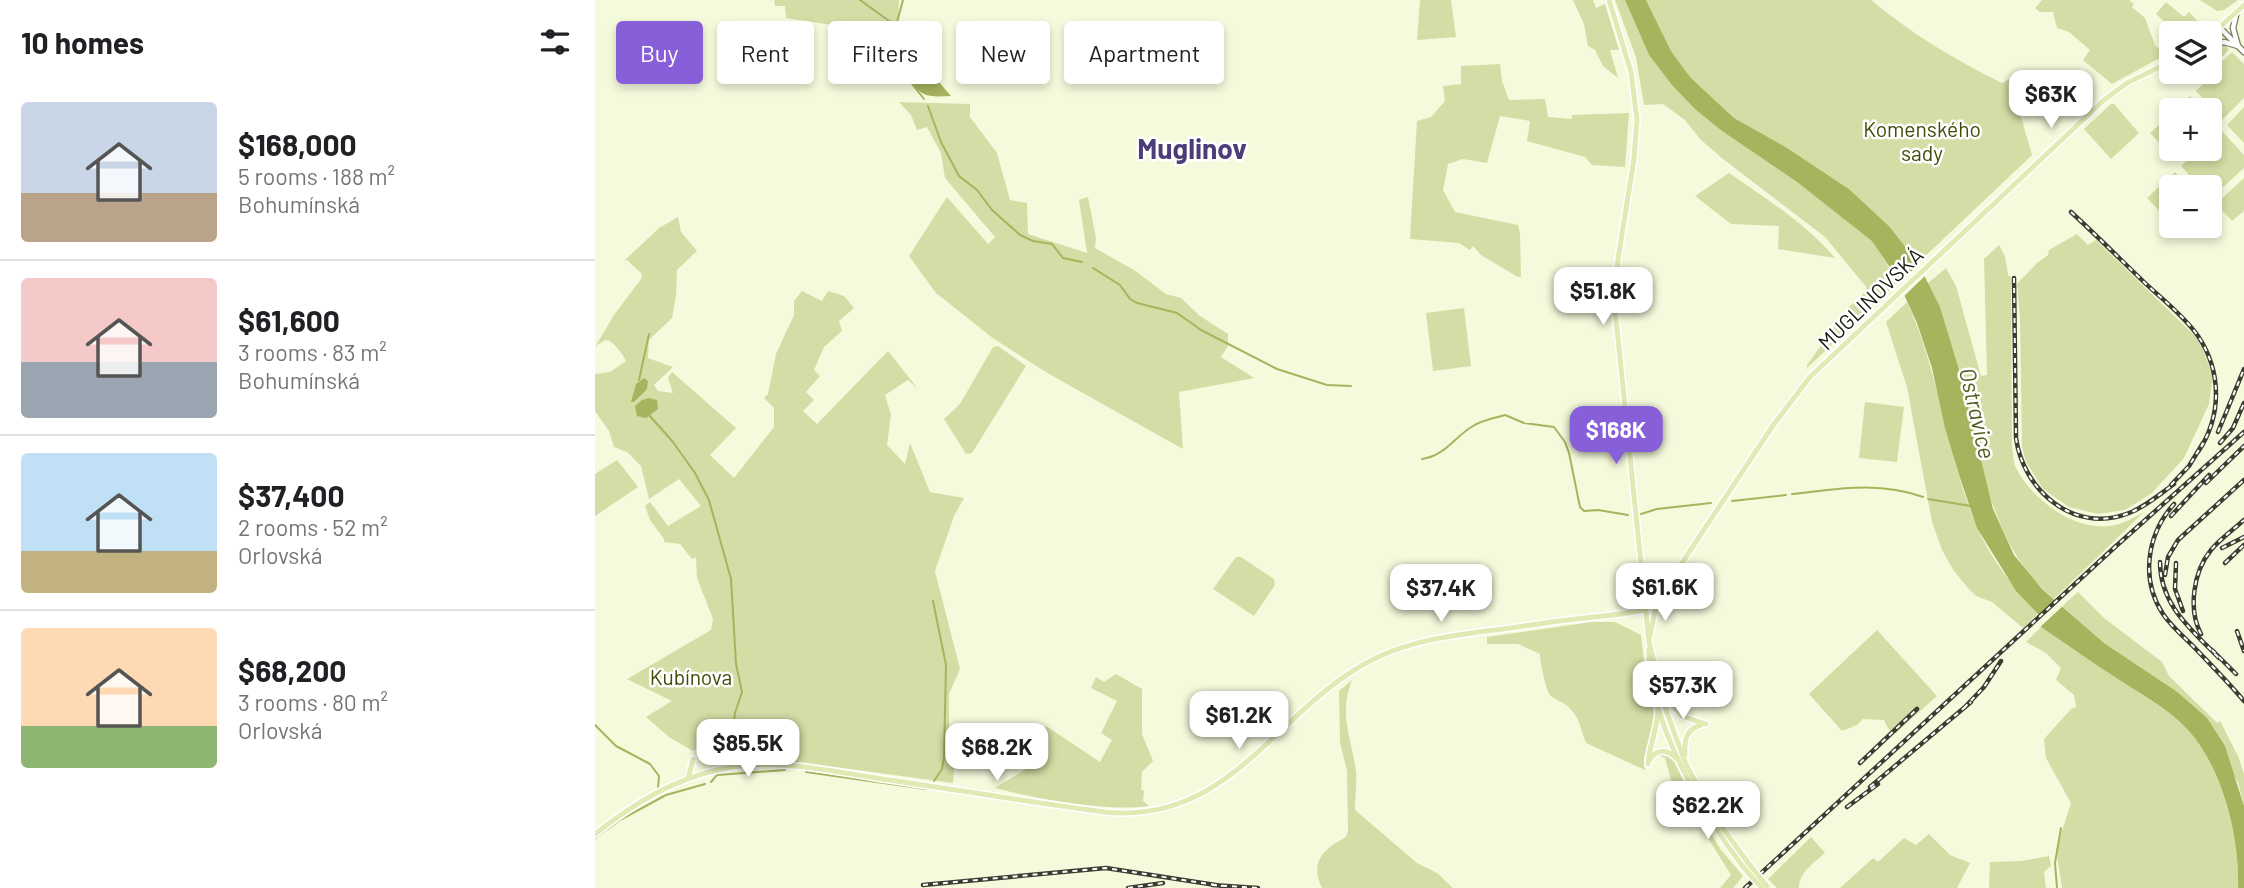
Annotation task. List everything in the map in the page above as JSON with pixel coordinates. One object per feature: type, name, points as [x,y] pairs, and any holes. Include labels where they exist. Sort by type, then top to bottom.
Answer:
[{"type":"main road","points":[[1609,0],[1631,72],[1637,120],[1634,159],[1618,260],[1615,309],[1644,610],[1660,687],[1683,765]]},
{"type":"main road","points":[[2222,26],[2244,5]]},
{"type":"main road","name":"MUGLINOVSKÁ","points":[[1644,610],[1659,598],[1789,403],[1810,377],[2104,100],[2127,83],[2159,67]]},
{"type":"main road","points":[[1642,584],[1650,592],[1665,588]]},
{"type":"main road","points":[[1659,598],[1654,610],[1648,660],[1658,702],[1683,765],[1713,825],[1766,887]]},
{"type":"main road","points":[[595,834],[647,796],[688,779],[725,768],[746,766],[790,765],[1104,812],[1161,810],[1188,801],[1226,778],[1333,686],[1378,657],[1433,639],[1644,610]]},
{"type":"main road","points":[[1660,687],[1682,716],[1706,724],[1693,728],[1685,738],[1683,765]]},
{"type":"main road","points":[[1658,702],[1658,724],[1648,764],[1652,755],[1665,750],[1683,765]]},
{"type":"main road","points":[[688,779],[693,759]]},
{"type":"street","points":[[2238,11],[2233,28],[2238,46]]},
{"type":"street","points":[[2222,30],[2244,52]]},
{"type":"street","points":[[2222,42],[2238,46]]},
{"type":"green space","points":[[774,0],[899,0],[898,21],[828,21],[828,24],[786,18],[785,6],[775,6]]},
{"type":"green space","points":[[1420,0],[1451,0],[1456,37],[1417,40]]},
{"type":"green space","points":[[1573,0],[1593,0],[1596,8],[1605,4],[1619,50],[1610,50],[1618,78],[1603,66],[1595,50],[1588,46],[1584,24]]},
{"type":"green space","points":[[1615,0],[1625,0],[1649,55],[1722,131],[1797,182],[1872,240],[1898,282],[1807,368],[1848,308],[1867,288],[1825,237],[1723,159],[1701,140],[1685,120],[1663,104],[1644,105],[1636,57]]},
{"type":"green space","name":"Komenského sady","points":[[1646,0],[1871,0],[1951,56],[2002,83],[2010,79],[2032,155],[1918,263],[1889,226],[1849,189],[1784,146],[1734,118],[1690,77],[1671,51]]},
{"type":"green space","points":[[2042,0],[2129,0],[2134,4],[2132,7],[2145,18],[2159,49],[2159,58],[2112,84],[2083,60],[2090,50],[2069,32],[2057,28],[2053,12],[2040,12],[2035,8]]},
{"type":"green space","points":[[2200,0],[2238,0],[2224,10],[2217,11]]},
{"type":"green space","points":[[2166,2],[2184,17],[2189,12],[2197,21],[2163,21],[2156,14]]},
{"type":"green space","points":[[2225,45],[2229,50],[2222,57],[2222,46]]},
{"type":"green space","points":[[2232,52],[2244,64],[2244,98],[2222,120],[2222,98],[2202,98],[2196,91],[2203,84],[2222,84],[2222,61]]},
{"type":"green space","points":[[1500,64],[1502,81],[1509,100],[1545,99],[1548,117],[1572,119],[1572,115],[1629,113],[1625,167],[1592,165],[1585,157],[1527,141],[1530,121],[1500,116],[1487,163],[1463,159],[1448,164],[1443,190],[1455,212],[1518,225],[1521,277],[1481,255],[1473,246],[1470,250],[1459,243],[1410,239],[1417,121],[1431,117],[1445,101],[1443,86],[1461,84],[1461,66]]},
{"type":"green space","points":[[899,102],[970,104],[970,117],[997,153],[1010,200],[1027,203],[1028,234],[1087,253],[1079,200],[1088,197],[1096,238],[1095,248],[1134,270],[1166,294],[1181,298],[1200,316],[1228,334],[1228,346],[1221,357],[1254,378],[1179,392],[1183,449],[1049,374],[994,339],[936,293],[909,256],[947,197],[988,244],[995,237],[945,178],[941,153],[927,127],[917,130],[911,115]]},
{"type":"green space","points":[[2114,104],[2139,133],[2111,159],[2084,129]]},
{"type":"green space","points":[[2244,107],[2244,143],[2227,125]]},
{"type":"green space","points":[[2159,125],[2159,142],[2150,133]]},
{"type":"green space","points":[[2222,131],[2244,155],[2244,168],[2222,188],[2222,175],[2189,175],[2181,166],[2187,161],[2222,161]]},
{"type":"green space","points":[[1729,173],[1798,223],[1835,258],[1778,249],[1779,226],[1731,224],[1695,196]]},
{"type":"green space","points":[[2244,178],[2244,211],[2232,221],[2222,210],[2222,198]]},
{"type":"green space","points":[[2159,187],[2159,210],[2147,198]]},
{"type":"green space","name":"Kubínova","points":[[678,217],[681,232],[697,251],[677,270],[672,318],[649,340],[648,358],[673,367],[654,385],[658,391],[673,393],[668,378],[672,372],[736,428],[710,455],[734,478],[774,427],[774,408],[764,398],[768,394],[776,354],[794,315],[794,301],[802,291],[822,301],[828,291],[844,296],[854,308],[839,321],[842,331],[824,347],[814,370],[820,376],[806,392],[814,400],[803,411],[817,424],[888,351],[918,389],[908,380],[885,395],[891,415],[887,445],[905,464],[910,443],[930,492],[964,498],[954,516],[935,571],[960,669],[949,694],[949,738],[955,753],[953,783],[798,762],[727,761],[709,742],[693,751],[669,737],[646,717],[672,701],[627,679],[711,630],[713,619],[697,578],[696,557],[692,559],[680,544],[664,542],[650,520],[645,506],[650,502],[668,526],[701,506],[679,479],[649,499],[641,466],[627,452],[614,447],[609,431],[595,411],[595,374],[610,372],[626,361],[609,341],[605,340],[595,347],[614,315],[641,279],[642,274],[627,260],[624,261],[659,228]]},
{"type":"green space","points":[[2077,234],[2088,245],[2096,240],[2195,336],[2213,375],[2209,404],[2184,458],[2152,493],[2125,510],[2098,514],[2069,507],[2043,489],[2026,462],[2022,447],[2017,284],[2048,255],[2049,250]]},
{"type":"green space","points":[[1999,245],[2005,256],[2008,275],[2011,277],[2012,446],[2016,468],[2046,503],[2073,520],[2104,526],[2119,524],[2144,512],[2054,599],[2020,562],[1998,518],[1928,283],[1946,268],[1956,286],[1981,376],[1987,375],[1984,259]]},
{"type":"green space","points":[[1907,302],[1927,357],[1966,499],[1977,527],[2004,573],[2038,614],[2023,628],[1992,602],[1976,596],[1968,588],[1942,550],[1932,522],[1907,387],[1886,322]]},
{"type":"green space","points":[[1464,308],[1471,366],[1433,371],[1426,313]]},
{"type":"green space","points":[[998,346],[1026,366],[972,453],[966,454],[944,419],[960,404],[993,347]]},
{"type":"green space","points":[[1865,402],[1904,407],[1897,462],[1859,458]]},
{"type":"green space","points":[[617,460],[638,487],[595,516],[595,474]]},
{"type":"green space","points":[[1236,557],[1241,557],[1274,579],[1275,585],[1254,616],[1213,589]]},
{"type":"green space","points":[[2078,592],[2104,618],[2162,662],[2169,676],[2217,723],[2220,721],[2244,774],[2244,806],[2238,782],[2176,691],[2104,643],[2062,606]]},
{"type":"green space","points":[[1592,622],[1615,622],[1641,635],[1655,718],[1644,758],[1645,770],[1586,743],[1575,715],[1567,705],[1549,693],[1540,654],[1518,644],[1487,644],[1487,637]]},
{"type":"green space","points":[[2041,627],[2163,708],[2199,743],[2219,781],[2232,825],[2238,888],[2062,888],[2056,850],[2071,803],[2046,758],[2044,739],[2071,709],[2076,707],[2074,695],[2056,680],[2061,668],[2046,653],[2026,642]]},
{"type":"green space","points":[[1877,630],[1937,696],[1896,733],[1889,730],[1884,720],[1863,719],[1857,725],[1842,731],[1809,694]]},
{"type":"green space","points":[[1116,674],[1142,689],[1142,734],[1153,761],[1142,772],[1141,789],[1144,791],[1143,801],[1149,806],[1092,806],[995,788],[1031,766],[1046,726],[1100,762],[1112,740],[1101,733],[1117,701],[1091,688],[1096,677],[1104,682]]},
{"type":"green space","points":[[1352,680],[1346,716],[1356,772],[1355,810],[1417,863],[1437,873],[1453,888],[1322,888],[1318,879],[1318,863],[1325,851],[1346,837],[1348,831],[1347,771],[1340,742],[1339,691]]},
{"type":"green space","points":[[1665,753],[1672,757],[1687,788],[1669,785],[1671,780],[1665,758],[1658,755]]},
{"type":"green space","points":[[1687,794],[1721,850],[1743,876],[1733,888],[1720,888],[1731,875],[1681,795]]},
{"type":"green space","points":[[1929,834],[1950,855],[1970,863],[1957,888],[1840,888],[1873,858],[1878,862],[1904,838],[1916,845]]},
{"type":"green space","points":[[1811,837],[1825,853],[1804,873],[1799,888],[1777,888],[1768,879]]},
{"type":"green space","points":[[2049,856],[2051,866],[2044,872],[2046,888],[1989,888],[1990,862],[2021,861]]},
{"type":"shaded area","points":[[1625,0],[1646,0],[1671,51],[1690,77],[1734,118],[1784,146],[1849,189],[1889,226],[1918,263],[1940,307],[1959,370],[1993,509],[2014,555],[2042,589],[2104,643],[2176,691],[2207,718],[2225,746],[2244,806],[2244,888],[2238,888],[2236,847],[2226,803],[2210,761],[2199,743],[2163,708],[2041,627],[2038,614],[2016,591],[1977,528],[1945,428],[1932,368],[1917,323],[1895,275],[1872,241],[1797,182],[1722,131],[1695,109],[1649,55]]},
{"type":"shaded area","points":[[914,84],[941,84],[951,96],[932,96]]},
{"type":"shaded area","points":[[644,378],[648,381],[647,389],[631,402],[636,384]]},
{"type":"shaded area","points":[[649,398],[657,400],[658,409],[646,418],[637,416],[635,406]]},
{"type":"pier","points":[[1921,262],[1927,274],[1902,298],[1896,286]]},
{"type":"pier","points":[[2058,598],[2065,604],[2038,629],[2036,618]]},
{"type":"waterway","points":[[860,0],[896,26],[895,37],[909,80],[924,99]]},
{"type":"waterway","points":[[897,21],[903,0]]},
{"type":"waterway","points":[[928,106],[941,142],[959,176],[977,190],[992,210],[1020,235],[1033,241],[1052,244],[1063,258],[1082,262]]},
{"type":"waterway","points":[[1093,268],[1120,285],[1130,299],[1137,303],[1177,313],[1201,330],[1277,369],[1327,385],[1351,386]]},
{"type":"waterway","points":[[639,380],[649,334]]},
{"type":"waterway","points":[[649,415],[695,473],[709,500],[731,579],[736,664],[742,692],[735,713],[730,757],[725,764]]},
{"type":"waterway","points":[[1422,459],[1437,454],[1477,424],[1505,415],[1524,423],[1554,427],[1569,453],[1580,507],[1584,511],[1598,510],[1628,515]]},
{"type":"waterway","points":[[1792,494],[1874,488],[1923,497]]},
{"type":"waterway","points":[[1732,501],[1786,495]]},
{"type":"waterway","points":[[1928,499],[1971,506]]},
{"type":"waterway","points":[[1641,514],[1657,509],[1711,503]]},
{"type":"waterway","points":[[933,601],[946,665],[944,758],[942,769],[934,781]]},
{"type":"waterway","points":[[595,725],[616,746],[650,764],[659,776],[658,788]]},
{"type":"waterway","points":[[718,775],[785,770]]},
{"type":"waterway","points":[[806,772],[926,789]]},
{"type":"waterway","points":[[711,782],[717,775]]},
{"type":"waterway","points":[[595,838],[620,820],[666,795],[705,784]]},
{"type":"waterway","points":[[2057,888],[2055,863],[2061,828]]},
{"type":"railway","points":[[2071,212],[2180,315],[2206,350],[2215,379],[2215,409],[2206,438],[2198,452]]},
{"type":"railway","points":[[2014,278],[2016,438],[2029,475],[2040,490],[2071,513],[2089,518],[2109,518],[2135,510],[2174,484]]},
{"type":"railway","points":[[2218,432],[2244,369]]},
{"type":"railway","points":[[2220,443],[2233,428],[2244,403]]},
{"type":"railway","points":[[1745,888],[2115,547],[2244,432]]},
{"type":"railway","points":[[2171,485],[2189,466],[2203,443]]},
{"type":"railway","points":[[2206,483],[2244,446]]},
{"type":"railway","points":[[2171,516],[2209,475]]},
{"type":"railway","points":[[2165,575],[2168,557],[2178,540],[2244,480]]},
{"type":"railway","points":[[2174,504],[2165,516],[2153,543],[2149,572],[2151,586],[2163,614],[2170,623],[2244,701]]},
{"type":"railway","points":[[2201,634],[2194,603],[2200,569],[2215,546],[2244,520]]},
{"type":"railway","points":[[2222,548],[2244,537]]},
{"type":"railway","points":[[2225,563],[2244,545]]},
{"type":"railway","points":[[2160,562],[2161,577],[2171,604],[2219,658]]},
{"type":"railway","points":[[2176,563],[2175,589],[2183,611]]},
{"type":"railway","points":[[2237,631],[2244,651]]},
{"type":"railway","points":[[2212,650],[2236,674]]},
{"type":"railway","points":[[1964,708],[1984,687],[2001,661]]},
{"type":"railway","points":[[1870,787],[1971,702]]},
{"type":"railway","points":[[1860,763],[1917,709]]},
{"type":"railway","points":[[1847,807],[1878,784]]},
{"type":"railway","points":[[923,885],[1106,868],[1222,886]]},
{"type":"railway","points":[[1128,888],[1163,883]]},
{"type":"railway","points":[[1212,885],[1258,888]]},
{"type":"district","name":"Muglinov","points":[[1192,148]]},
{"type":"water label","name":"Ostravice","points":[[1978,413]]}]
